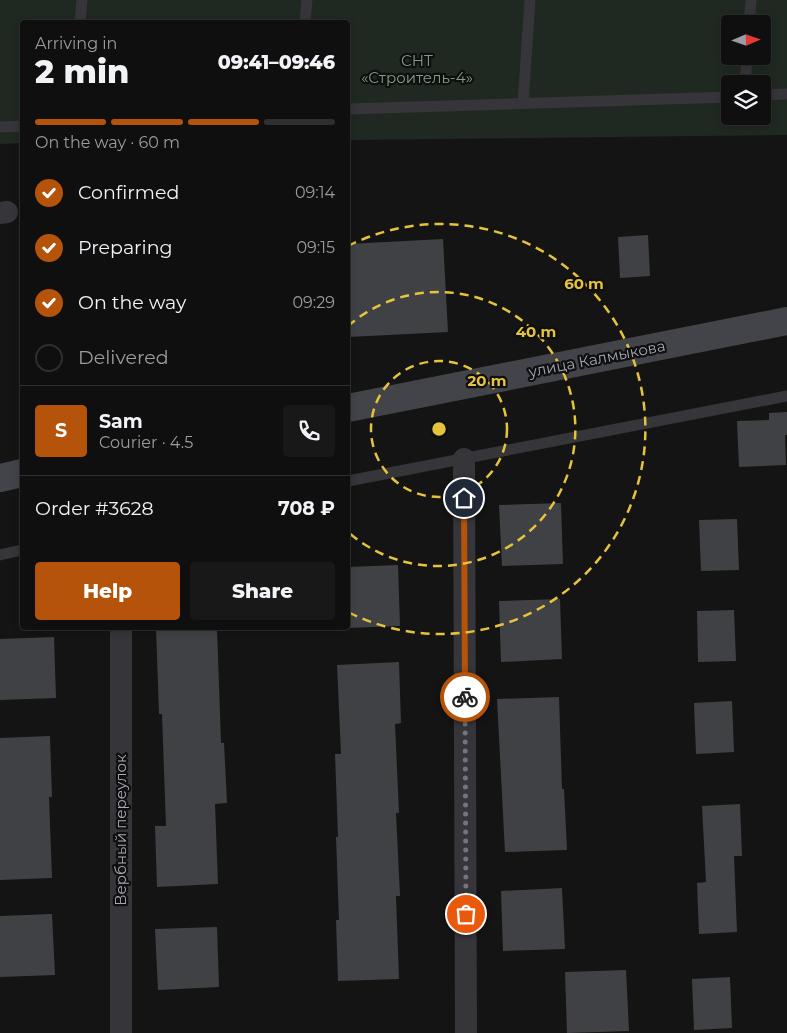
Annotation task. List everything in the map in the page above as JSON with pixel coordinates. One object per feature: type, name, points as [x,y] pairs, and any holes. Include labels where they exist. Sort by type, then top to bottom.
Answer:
[{"type":"main road","name":"улица Калмыкова","points":[[350,408],[787,321]]},
{"type":"main road","points":[[0,478],[20,473]]},
{"type":"street","points":[[464,459],[466,1033]]},
{"type":"street","name":"Вербный переулок","points":[[121,630],[121,1033]]},
{"type":"lane","points":[[80,20],[82,0]]},
{"type":"lane","points":[[305,20],[307,0]]},
{"type":"lane","points":[[524,103],[530,0]]},
{"type":"lane","points":[[750,15],[751,0]]},
{"type":"lane","points":[[771,95],[787,94]]},
{"type":"lane","points":[[350,109],[721,97]]},
{"type":"lane","points":[[0,127],[20,126]]},
{"type":"lane","points":[[350,481],[787,396]]},
{"type":"lane","points":[[0,555],[20,550]]},
{"type":"green space","name":"СНТ «Строитель-4»","points":[[0,0],[787,0],[787,135],[350,140],[350,20],[20,20],[20,143],[0,144]]},
{"type":"building","points":[[648,235],[650,276],[620,278],[618,237]]},
{"type":"building","points":[[443,239],[448,332],[350,337],[350,244]]},
{"type":"building","points":[[787,412],[787,435],[785,435],[786,465],[739,467],[737,421],[769,420],[769,413]]},
{"type":"building","points":[[561,503],[563,564],[502,566],[499,505]]},
{"type":"building","points":[[737,519],[739,570],[701,571],[699,520]]},
{"type":"building","points":[[398,565],[400,626],[350,628],[350,567]]},
{"type":"building","points":[[560,599],[562,659],[501,662],[499,601]]},
{"type":"building","points":[[734,610],[736,661],[698,662],[697,611]]},
{"type":"building","points":[[156,630],[217,630],[221,743],[224,743],[227,803],[215,804],[218,884],[157,887],[155,826],[166,826],[162,714],[159,714]]},
{"type":"building","points":[[54,637],[56,698],[0,700],[0,639]]},
{"type":"building","points":[[399,662],[401,723],[395,724],[399,813],[396,813],[400,896],[396,896],[399,979],[338,981],[336,920],[339,920],[336,837],[338,837],[335,754],[341,754],[337,665]]},
{"type":"building","points":[[559,697],[562,789],[564,789],[567,850],[505,852],[497,699]]},
{"type":"building","points":[[732,701],[734,752],[696,754],[694,703]]},
{"type":"building","points":[[50,736],[52,797],[49,797],[52,878],[0,880],[0,738]]},
{"type":"building","points":[[740,804],[742,856],[734,856],[737,932],[699,934],[697,883],[706,882],[702,806]]},
{"type":"building","points":[[562,888],[565,949],[503,951],[501,891]]},
{"type":"building","points":[[52,914],[55,975],[0,977],[0,916]]},
{"type":"building","points":[[217,927],[219,987],[158,990],[155,929]]},
{"type":"building","points":[[626,970],[629,1031],[567,1033],[565,972]]},
{"type":"building","points":[[730,977],[732,1028],[694,1030],[692,979]]},
{"type":"way so far","points":[[465,697],[466,914]]},
{"type":"route","points":[[464,498],[465,697]]}]
